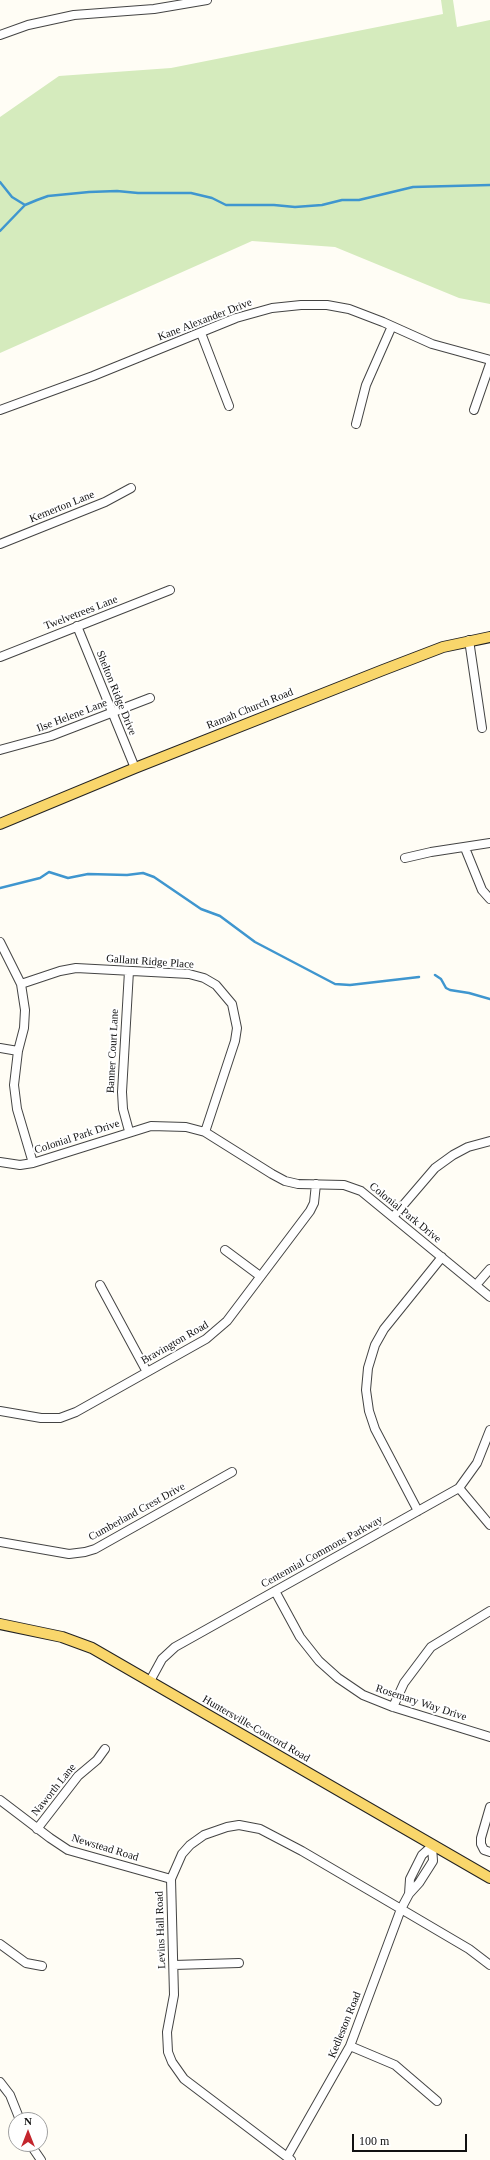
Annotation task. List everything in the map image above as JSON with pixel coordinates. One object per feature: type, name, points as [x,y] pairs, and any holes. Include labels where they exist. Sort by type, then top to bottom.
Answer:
[{"type":"main road","name":"Ramah Church Road","points":[[0,824],[135,768],[382,670],[443,647],[469,640],[490,637]]},
{"type":"main road","name":"Ramah Church Road","points":[[0,820],[22,814]]},
{"type":"main road","name":"Huntersville-Concord Road","points":[[0,1624],[45,1632],[80,1643],[150,1681],[432,1846],[490,1878]]},
{"type":"street","points":[[0,35],[28,25],[74,15],[154,9],[207,0]]},
{"type":"street","name":"Kane Alexander Drive","points":[[0,410],[251,313],[301,305],[349,309],[432,344],[490,360]]},
{"type":"street","points":[[356,424],[366,385],[392,326]]},
{"type":"street","points":[[201,333],[228,406]]},
{"type":"street","points":[[474,410],[490,364]]},
{"type":"street","name":"Kemerton Lane","points":[[0,544],[105,502],[132,488]]},
{"type":"street","name":"Twelvetrees Lane","points":[[0,657],[170,590]]},
{"type":"street","name":"Shelton Ridge Drive","points":[[78,626],[135,768]]},
{"type":"street","points":[[469,640],[482,728]]},
{"type":"street","name":"Ilse Helene Lane","points":[[0,750],[51,736],[150,698]]},
{"type":"street","points":[[405,858],[431,852],[490,844]]},
{"type":"street","points":[[465,848],[482,890],[490,899]]},
{"type":"street","points":[[0,942],[21,984],[24,1010],[24,1028],[18,1051],[14,1085],[17,1109],[33,1163]]},
{"type":"street","name":"Gallant Ridge Place","points":[[21,984],[60,971],[76,968],[189,974],[204,978],[216,985],[232,1004],[237,1028],[235,1041],[205,1132]]},
{"type":"street","name":"Banner Court Lane","points":[[129,971],[122,1092],[123,1109],[130,1131]]},
{"type":"street","points":[[0,1048],[18,1051]]},
{"type":"street","name":"Colonial Park Drive","points":[[0,1162],[20,1165],[33,1163],[130,1131],[151,1126],[169,1125],[186,1127],[205,1132],[272,1174],[298,1184],[344,1184],[361,1191],[490,1297]]},
{"type":"street","points":[[393,1217],[441,1164],[453,1155],[468,1147],[490,1141]]},
{"type":"street","name":"Bravington Road","points":[[0,1411],[41,1418],[60,1418],[76,1412],[206,1339],[219,1330],[310,1211],[314,1203],[316,1184]]},
{"type":"street","points":[[225,1250],[260,1276]]},
{"type":"street","points":[[418,1511],[375,1429],[369,1411],[366,1390],[368,1368],[375,1345],[384,1329],[442,1257]]},
{"type":"street","points":[[476,1285],[490,1269]]},
{"type":"street","points":[[100,1285],[147,1372]]},
{"type":"street","name":"Centennial Commons Parkway","points":[[150,1681],[162,1659],[175,1647],[460,1488],[477,1462],[490,1430]]},
{"type":"street","name":"Cumberland Crest Drive","points":[[0,1542],[69,1554],[95,1549],[232,1472]]},
{"type":"street","points":[[460,1488],[490,1525]]},
{"type":"street","name":"Rosemary Way Drive","points":[[275,1591],[300,1637],[319,1661],[338,1678],[363,1695],[393,1707],[490,1736]]},
{"type":"street","points":[[393,1707],[404,1683],[431,1647],[490,1611]]},
{"type":"street","name":"Naworth Lane","points":[[37,1829],[78,1776],[97,1760],[105,1749]]},
{"type":"street","name":"Newstead Road","points":[[0,1800],[57,1844],[79,1854],[171,1879]]},
{"type":"street","points":[[490,1807],[481,1838],[481,1844],[484,1850],[490,1852]]},
{"type":"street","name":"Levins Hall Road","points":[[289,2158],[184,2079],[172,2062],[167,2042],[173,2005],[174,1965],[170,1901],[171,1879],[182,1854],[197,1839],[214,1830],[239,1826],[248,1826],[270,1833],[469,1949],[490,1965]]},
{"type":"street","name":"Kedleston Road","points":[[409,1894],[410,1879],[422,1855],[432,1846]]},
{"type":"street","name":"Kedleston Road","points":[[289,2158],[350,2046],[401,1909],[409,1894],[419,1883],[433,1861],[432,1846]]},
{"type":"street","points":[[0,1944],[26,1963],[42,1966]]},
{"type":"street","points":[[174,1965],[239,1962]]},
{"type":"street","points":[[350,2046],[395,2065],[437,2101]]},
{"type":"street","points":[[0,2082],[10,2095],[17,2112]]},
{"type":"green space","points":[[441,0],[453,0],[457,27],[490,20],[490,304],[459,298],[335,247],[252,241],[0,353],[0,117],[59,76],[171,68],[443,14]]},
{"type":"waterway","points":[[0,182],[12,197],[25,205]]},
{"type":"waterway","points":[[0,231],[25,205],[48,196],[89,192],[117,191],[138,193],[191,193],[212,198],[226,205],[274,205],[295,207],[322,205],[342,200],[359,200],[413,187],[490,185]]},
{"type":"waterway","points":[[0,888],[40,878],[49,872],[68,878],[88,874],[127,875],[143,873],[154,877],[201,909],[220,916],[255,942],[335,984],[350,985],[419,977]]},
{"type":"waterway","points":[[435,975],[441,979],[446,988],[450,990],[469,993],[490,999]]}]
